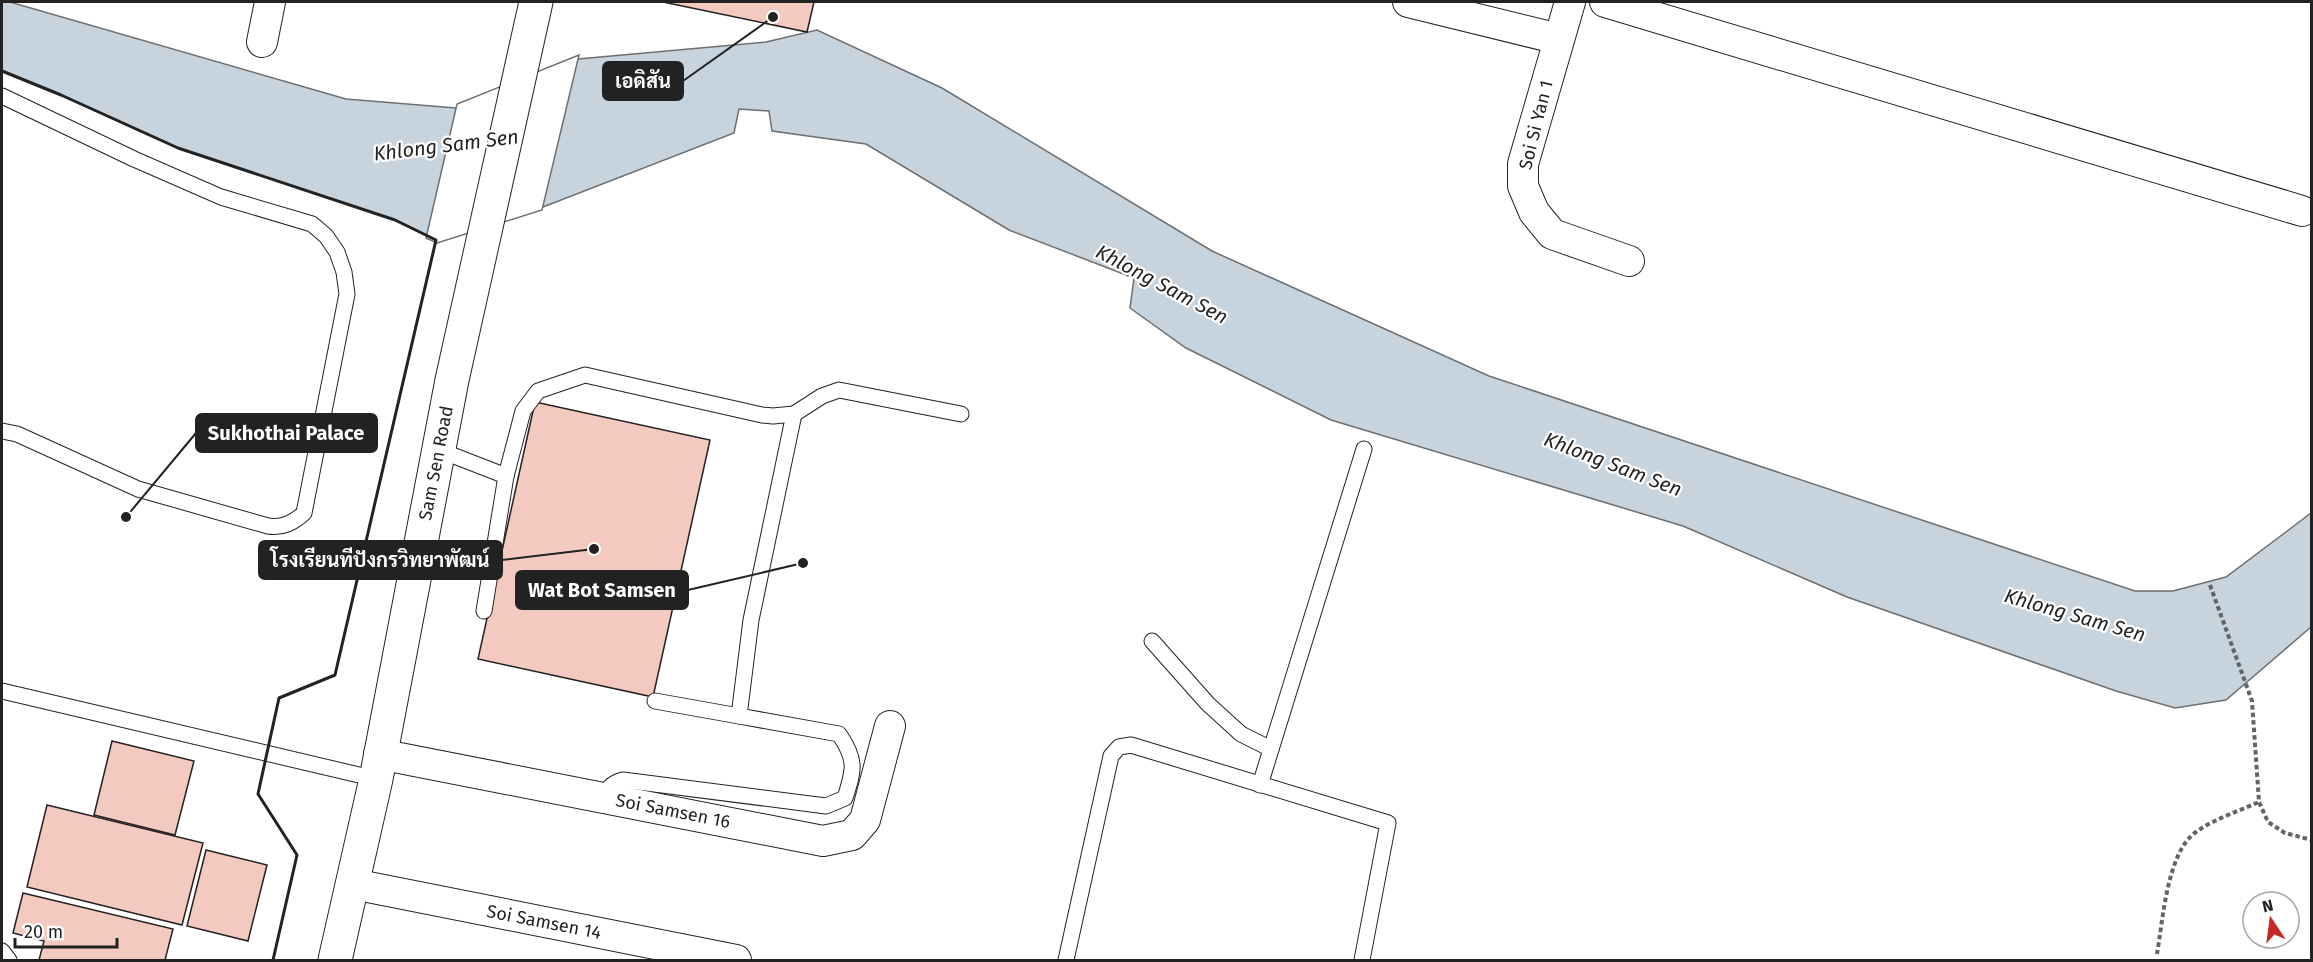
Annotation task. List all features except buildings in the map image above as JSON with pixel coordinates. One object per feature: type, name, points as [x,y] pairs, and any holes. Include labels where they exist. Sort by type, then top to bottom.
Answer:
[{"type":"main road","name":"Sam Sen Road","points":[[335,960],[377,766],[438,450],[536,2]]},
{"type":"street","points":[[262,42],[270,2]]},
{"type":"street","points":[[1408,2],[1559,39]]},
{"type":"street","name":"Soi Si Yan 1","points":[[1570,2],[1523,164],[1523,186],[1534,212],[1552,234],[1629,261]]},
{"type":"street","points":[[1605,2],[2302,211]]},
{"type":"street","name":"Soi Samsen 16","points":[[377,766],[603,798],[823,841],[852,835],[865,819],[890,726]]},
{"type":"street","name":"Soi Samsen 14","points":[[353,884],[736,960]]},
{"type":"lane","points":[[2,96],[134,159],[221,197],[312,224],[326,236],[337,252],[344,272],[346,294],[304,513],[286,525],[268,526],[138,489],[17,434],[2,431]]},
{"type":"lane","points":[[484,611],[506,476],[523,411],[538,391],[585,375],[762,415],[794,414],[822,396],[839,390],[961,414]]},
{"type":"lane","points":[[739,716],[751,620],[794,414]]},
{"type":"lane","points":[[438,450],[506,476]]},
{"type":"lane","points":[[1260,785],[1364,450]]},
{"type":"lane","points":[[1152,641],[1208,704],[1241,734],[1271,749]]},
{"type":"lane","points":[[2,691],[377,766]]},
{"type":"lane","points":[[603,798],[611,785],[623,780],[825,806],[845,798],[852,775],[850,750],[839,734],[655,701]]},
{"type":"lane","points":[[1066,960],[1111,756],[1119,747],[1131,745],[1388,822],[1362,960]]},
{"type":"lane","points":[[2,951],[9,960]]},
{"type":"path","points":[[2210,585],[2252,701],[2259,802],[2268,822],[2285,832],[2312,840]]},
{"type":"path","points":[[2157,954],[2173,863],[2183,846],[2195,832],[2259,802]]},
{"type":"water","name":"Khlong Sam Sen","points":[[2,2],[10,2],[346,99],[456,108],[578,59],[766,42],[817,30],[942,88],[1212,251],[1489,376],[2135,591],[2173,591],[2226,577],[2311,513],[2311,627],[2226,700],[2175,708],[2116,691],[1847,597],[1683,526],[1331,420],[1186,348],[1130,308],[1134,278],[1009,230],[866,144],[772,131],[769,111],[739,109],[734,133],[543,207],[436,240],[395,220],[178,148],[2,71]]},
{"type":"pier","points":[[579,55],[542,210],[437,243],[426,238],[457,104]]},
{"type":"wall","points":[[2,71],[178,148],[395,220],[436,240],[335,675],[279,698],[258,794],[297,855],[273,960]]},
{"type":"place","name":"เอดิสัน","points":[[773,17]]},
{"type":"place","name":"Sukhothai Palace","points":[[126,517]]},
{"type":"place","name":"โรงเรียนทีปังกรวิทยาพัฒน์","points":[[594,549]]},
{"type":"place","name":"Wat Bot Samsen","points":[[803,563]]}]
